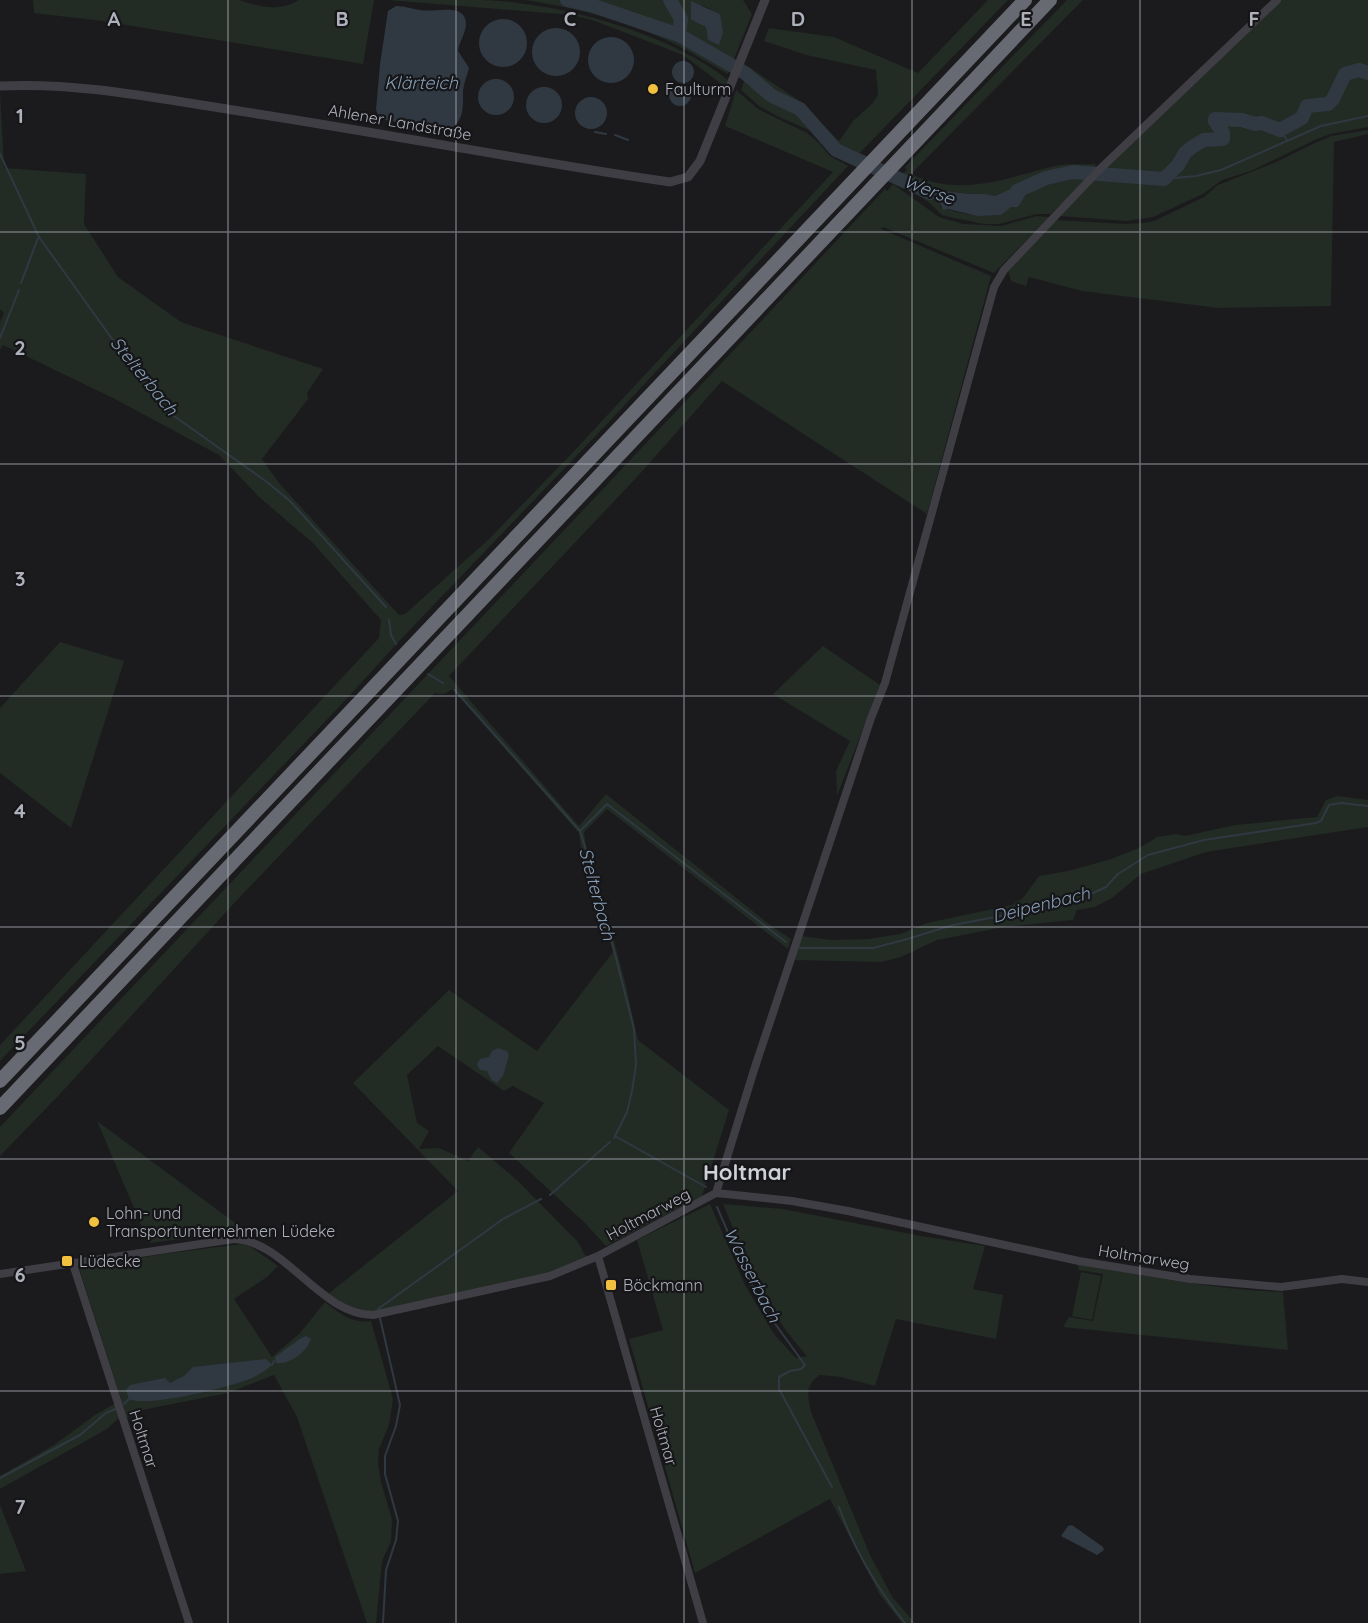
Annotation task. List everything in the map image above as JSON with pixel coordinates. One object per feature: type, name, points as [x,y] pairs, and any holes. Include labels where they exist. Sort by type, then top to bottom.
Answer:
[{"type":"highway","points":[[0,1081],[1025,0]]},
{"type":"highway","points":[[0,1108],[1050,0]]},
{"type":"street","name":"Ahlener Landstraße","points":[[0,86],[56,86],[118,92],[670,183],[688,177],[699,161],[765,0]]},
{"type":"street","points":[[716,1193],[758,1058],[871,718],[885,683],[994,287],[1004,270],[1098,171],[1276,0]]},
{"type":"street","name":"Holtmarweg","points":[[0,1275],[244,1239],[263,1248],[344,1309],[361,1315],[373,1315],[550,1276],[598,1256],[716,1193],[792,1201],[848,1211],[1079,1261],[1190,1279],[1281,1287],[1342,1279],[1368,1282]]},
{"type":"street","name":"Holtmar","points":[[598,1256],[703,1623]]},
{"type":"street","name":"Holtmar","points":[[73,1264],[189,1623]]},
{"type":"shaded area","points":[[33,0],[239,0],[254,5],[277,7],[299,0],[374,0],[363,64],[102,21],[34,13]]},
{"type":"shaded area","points":[[388,0],[513,2],[578,14],[644,34],[703,63],[728,80],[724,86],[683,55],[595,21],[572,15]]},
{"type":"shaded area","points":[[524,0],[743,0],[752,14],[728,74],[679,46],[645,31],[594,14]],"holes":[[[702,5],[720,14],[719,44],[708,40]]]},
{"type":"shaded area","points":[[988,0],[1008,0],[850,163],[832,155],[822,140],[811,131],[759,106],[741,90],[749,67],[801,102],[839,141],[853,121],[872,104],[878,95],[876,70],[806,55],[764,41],[769,28],[834,37],[918,73]]},
{"type":"shaded area","points":[[1067,0],[1083,0],[911,174],[948,185],[965,185],[983,184],[1060,165],[1096,164],[1083,183],[1051,214],[1037,214],[999,224],[984,224],[942,215],[927,201],[895,181],[907,170],[905,167]],"holes":[[[1033,183],[1001,215],[975,215],[949,210],[940,207],[941,203],[917,190],[920,185],[938,190],[995,196]]]},
{"type":"shaded area","points":[[1280,0],[1368,0],[1368,127],[1317,139],[1251,171],[1222,180],[1203,194],[1153,217],[1126,221],[1060,216],[1095,179]]},
{"type":"shaded area","points":[[736,90],[758,109],[807,133],[830,156],[848,166],[340,706],[0,1061],[0,1045],[379,638],[381,620],[313,543],[259,497],[219,455],[113,398],[3,345],[0,350],[0,322],[4,313],[0,309],[0,92],[4,168],[86,174],[84,224],[118,277],[181,322],[323,369],[307,393],[308,399],[262,459],[279,483],[399,615],[405,614],[488,540],[575,450],[833,172],[725,126]]},
{"type":"shaded area","points":[[1368,130],[1368,134],[1334,142],[1331,306],[1219,308],[1082,291],[1029,277],[1026,286],[1011,281],[1008,271],[1056,220],[1125,224],[1154,221],[1204,197],[1218,185],[1274,163],[1331,136]]},
{"type":"shaded area","points":[[893,184],[939,217],[963,224],[1001,226],[1037,216],[1049,217],[994,273],[883,227],[881,229],[991,276],[927,514],[722,381],[637,477],[449,676],[579,826],[606,794],[774,928],[791,939],[788,949],[607,809],[584,832],[625,982],[638,1040],[729,1110],[702,1196],[606,1246],[585,1223],[509,1153],[544,1103],[513,1086],[504,1091],[438,1046],[407,1075],[417,1123],[429,1131],[419,1149],[439,1148],[468,1161],[478,1147],[518,1181],[578,1242],[586,1257],[552,1272],[373,1312],[349,1308],[328,1294],[458,1191],[353,1083],[449,990],[537,1051],[613,952],[581,847],[579,833],[452,689],[444,694],[435,693],[237,900],[60,1094],[0,1156],[0,1127],[885,189],[887,191]]},
{"type":"shaded area","points":[[60,642],[124,661],[71,828],[0,773],[0,708]]},
{"type":"shaded area","points":[[823,646],[880,685],[837,796],[836,771],[850,741],[773,694]]},
{"type":"shaded area","points":[[1337,796],[1368,800],[1368,827],[1206,852],[1141,874],[1112,898],[1095,907],[1077,910],[1073,920],[1004,927],[937,940],[901,957],[881,962],[794,960],[802,936],[831,940],[868,939],[900,934],[927,923],[1012,905],[1023,898],[1039,876],[1108,860],[1139,848],[1157,837],[1176,834],[1185,836],[1235,825],[1317,817],[1326,800]]},
{"type":"shaded area","points":[[97,1121],[255,1238],[237,1232],[149,1243]]},
{"type":"shaded area","points":[[710,1204],[745,1285],[774,1334],[796,1358],[807,1356],[768,1303],[723,1204],[783,1209],[985,1246],[973,1289],[1003,1295],[996,1339],[896,1319],[875,1386],[841,1377],[820,1375],[811,1383],[808,1391],[811,1412],[870,1555],[893,1598],[915,1623],[902,1623],[880,1595],[830,1499],[695,1573],[629,1339],[663,1330],[637,1240]]},
{"type":"shaded area","points":[[242,1244],[251,1247],[278,1266],[267,1277],[234,1299],[272,1357],[300,1333],[325,1302],[352,1319],[371,1321],[393,1399],[389,1425],[379,1449],[378,1464],[381,1482],[392,1519],[391,1542],[382,1561],[376,1623],[367,1623],[297,1417],[274,1375],[228,1393],[137,1411],[127,1418],[79,1268]]},
{"type":"shaded area","points":[[1077,1264],[1205,1285],[1283,1292],[1288,1350],[1063,1327],[1069,1317],[1093,1321],[1103,1274],[1079,1270]]},
{"type":"shaded area","points":[[1081,1272],[1101,1276],[1092,1320],[1072,1316]]},
{"type":"shaded area","points":[[116,1403],[119,1418],[107,1429],[0,1489],[0,1476],[54,1445],[95,1415]]},
{"type":"shaded area","points":[[0,1505],[26,1571],[0,1574]]},
{"type":"water","points":[[691,1],[720,14],[723,32],[719,45],[708,40],[706,27],[691,19]]},
{"type":"water","name":"Klärteich","points":[[396,6],[426,11],[455,10],[464,17],[466,27],[458,51],[469,68],[461,115],[456,124],[446,131],[385,120],[379,117],[376,110],[388,11]]},
{"type":"water","points":[[503,19],[520,26],[527,43],[520,60],[503,67],[486,60],[479,43],[486,26]]},
{"type":"water","points":[[556,28],[573,35],[580,52],[573,69],[556,76],[539,69],[532,52],[539,35]]},
{"type":"water","points":[[611,37],[620,38],[627,44],[633,51],[633,69],[627,76],[620,82],[611,83],[602,82],[595,76],[589,69],[588,60],[589,51],[595,44],[602,38]]},
{"type":"water","points":[[683,61],[691,64],[694,72],[691,80],[683,83],[675,80],[672,72],[675,64]]},
{"type":"water","points":[[496,79],[509,84],[514,97],[509,110],[496,115],[483,110],[478,97],[483,84]]},
{"type":"water","points":[[680,84],[688,87],[691,95],[688,103],[680,106],[672,103],[669,95],[672,87]]},
{"type":"water","points":[[544,87],[557,92],[562,105],[557,118],[544,123],[531,118],[526,105],[531,92]]},
{"type":"water","points":[[591,97],[602,102],[607,113],[602,124],[591,129],[580,124],[575,113],[580,102]]},
{"type":"water","points":[[1027,182],[1033,183],[1018,207],[1011,207],[1001,215],[977,216],[948,209],[943,210],[940,203],[914,186],[995,196]]},
{"type":"water","points":[[498,1048],[507,1051],[509,1055],[503,1076],[497,1083],[491,1079],[487,1071],[480,1070],[477,1064],[480,1059],[489,1057],[492,1051]]},
{"type":"water","points":[[306,1336],[311,1339],[302,1353],[292,1360],[276,1363],[275,1357]]},
{"type":"water","points":[[266,1359],[272,1365],[256,1376],[192,1395],[139,1401],[129,1399],[126,1390],[130,1385],[165,1378],[170,1383],[184,1376],[193,1367]]},
{"type":"water","points":[[1072,1525],[1104,1550],[1097,1555],[1061,1536],[1068,1526]]},
{"type":"waterway","name":"Werse","points":[[567,0],[594,6],[679,35],[745,73],[772,96],[800,109],[836,150],[930,193]]},
{"type":"waterway","points":[[670,0],[681,19],[679,35]]},
{"type":"waterway","name":"Werse","points":[[1017,191],[1046,178],[1073,172],[1164,179],[1192,147],[1204,140],[1223,139],[1223,133],[1215,119],[1262,123],[1280,130],[1302,118],[1307,106],[1328,104],[1333,99],[1345,74],[1359,70],[1368,73]]},
{"type":"waterway","points":[[1164,179],[1196,176],[1221,170],[1321,126],[1368,116]]},
{"type":"waterway","points":[[1280,130],[1287,140]]},
{"type":"waterway","points":[[595,132],[606,134]]},
{"type":"waterway","points":[[615,135],[628,140]]},
{"type":"waterway","name":"Stelterbach","points":[[0,154],[39,237],[138,375],[167,411],[290,501],[386,607]]},
{"type":"waterway","points":[[21,283],[38,238]]},
{"type":"waterway","points":[[0,338],[19,290]]},
{"type":"waterway","name":"Stelterbach","points":[[389,620],[391,635],[396,644]]},
{"type":"waterway","name":"Stelterbach","points":[[428,674],[443,683]]},
{"type":"waterway","name":"Stelterbach","points":[[455,690],[580,831],[599,891],[634,1029],[636,1065],[632,1091],[627,1112],[614,1138]]},
{"type":"waterway","name":"Deipenbach","points":[[800,948],[873,948],[953,925],[1011,914],[1046,900],[1059,902],[1070,894],[1093,893],[1106,887],[1118,874],[1148,855],[1204,840],[1316,823],[1321,821],[1329,805],[1341,803],[1368,806]]},
{"type":"waterway","name":"Deipenbach","points":[[581,830],[607,804],[786,942]]},
{"type":"waterway","points":[[615,1136],[706,1187]]},
{"type":"waterway","name":"Stelterbach","points":[[550,1195],[610,1142]]},
{"type":"waterway","name":"Stelterbach","points":[[378,1309],[503,1219],[541,1199]]},
{"type":"waterway","name":"Wasserbach","points":[[717,1207],[746,1274],[768,1314],[805,1365],[801,1369],[790,1371],[779,1377],[779,1389],[832,1487]]},
{"type":"waterway","name":"Stelterbach","points":[[380,1318],[400,1405],[396,1426],[385,1456],[385,1474],[398,1521],[396,1540],[386,1570],[383,1623]]},
{"type":"waterway","points":[[272,1365],[274,1361]]},
{"type":"waterway","points":[[124,1404],[129,1399]]},
{"type":"waterway","points":[[0,1478],[80,1435],[106,1413],[118,1408]]},
{"type":"waterway","name":"Wasserbach","points":[[839,1507],[867,1568],[905,1623]]},
{"type":"place","name":"Faulturm","points":[[653,89]]},
{"type":"place","name":"Lohn- und Transportunternehmen Lüdeke","points":[[94,1222]]},
{"type":"place","name":"Lüdecke","points":[[67,1261]]},
{"type":"place","name":"Böckmann","points":[[611,1285]]},
{"type":"district","name":"Holtmar","points":[[747,1172]]}]
